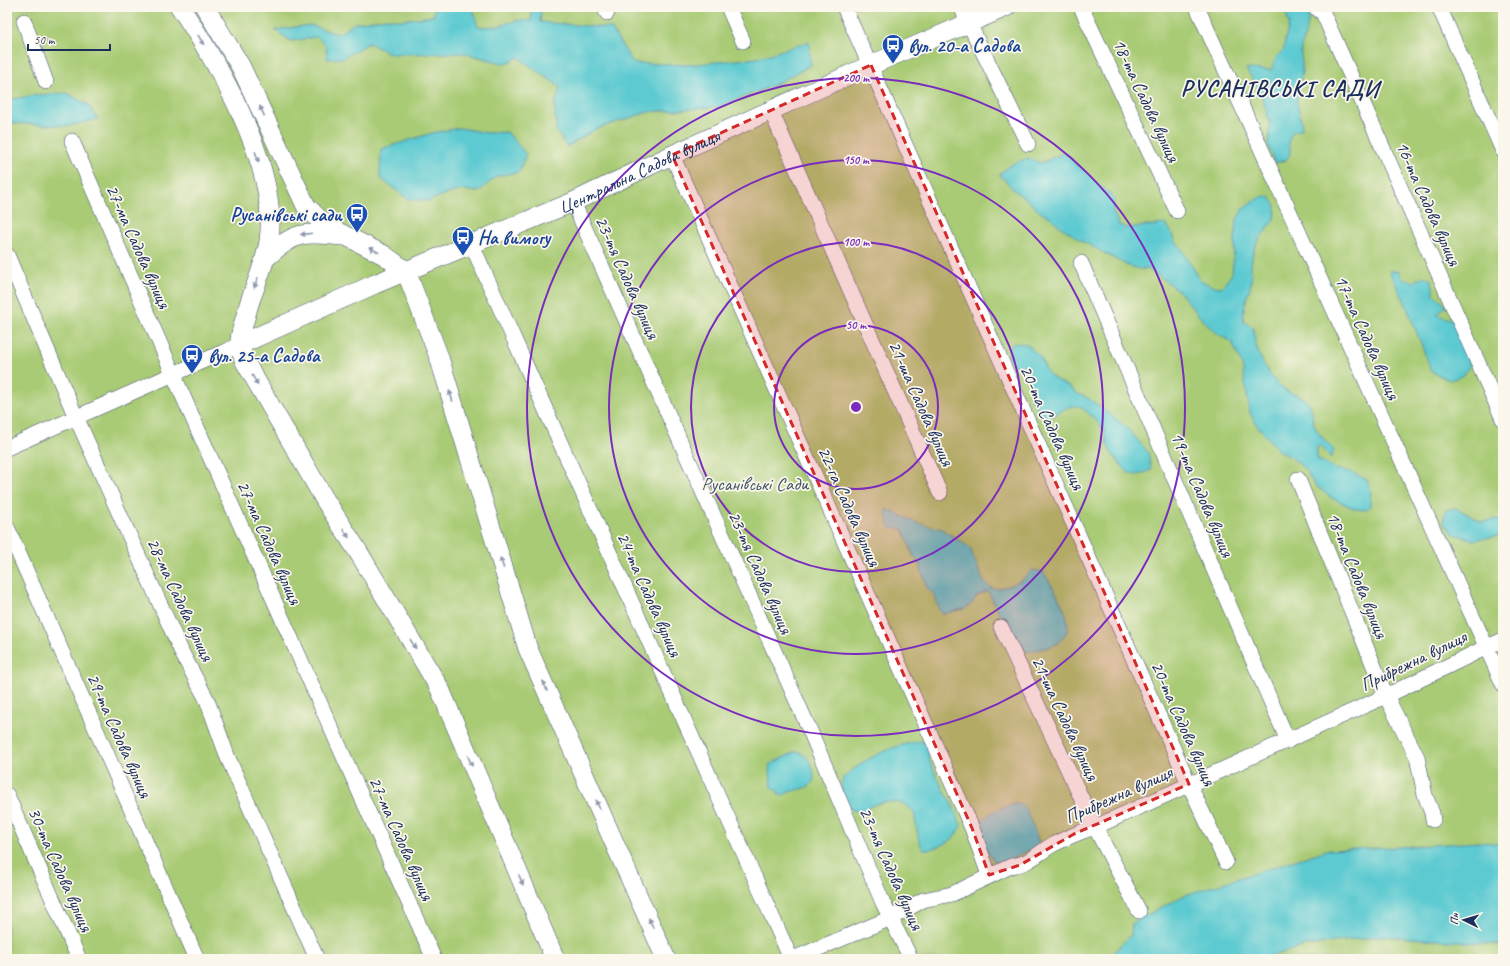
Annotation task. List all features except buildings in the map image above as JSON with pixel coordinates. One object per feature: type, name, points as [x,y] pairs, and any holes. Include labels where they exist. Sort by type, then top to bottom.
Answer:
[{"type":"main road","points":[[180,7],[212,57],[228,86],[251,139],[270,202],[269,240],[265,259],[252,294],[239,345],[244,360],[321,494],[363,560],[440,689],[555,959]]},
{"type":"main road","points":[[204,7],[241,67],[306,206],[320,220],[345,236],[384,255],[406,271],[439,357],[528,649],[666,959]]},
{"type":"main road","name":"Центральна Садова вулиця","points":[[239,345],[406,271],[573,202],[871,65],[965,15],[1006,7]]},
{"type":"main road","points":[[265,259],[279,246],[298,235],[319,233],[345,236]]},
{"type":"street","points":[[728,7],[743,41]]},
{"type":"street","name":"20-та Садова вулиця","points":[[844,7],[1226,862]]},
{"type":"street","name":"18-та Садова вулиця","points":[[1081,7],[1177,210]]},
{"type":"street","name":"17-та Садова вулиця","points":[[1197,7],[1503,684]]},
{"type":"street","name":"16-та Садова вулиця","points":[[1314,7],[1323,13],[1503,419]]},
{"type":"street","points":[[1439,7],[1503,151]]},
{"type":"street","points":[[965,15],[1028,144]]},
{"type":"street","points":[[24,21],[46,82]]},
{"type":"street","name":"21-ша Садова вулиця","points":[[771,111],[940,493]]},
{"type":"street","name":"27-ма Садова вулиця","points":[[72,141],[434,959]]},
{"type":"street","name":"22-га Садова вулиця","points":[[672,156],[969,821],[989,875]]},
{"type":"street","name":"23-тя Садова вулиця","points":[[573,202],[811,733],[891,918],[911,959]]},
{"type":"street","name":"24-та Садова вулиця","points":[[472,245],[792,959]]},
{"type":"street","name":"28-ма Садова вулиця","points":[[7,255],[76,417],[183,655],[207,700],[228,758],[317,959]]},
{"type":"street","name":"19-та Садова вулиця","points":[[1081,263],[1288,741]]},
{"type":"street","name":"Центральна Садова вулиця","points":[[7,448],[239,345]]},
{"type":"street","name":"18-та Садова вулиця","points":[[1298,479],[1386,696],[1417,757],[1425,795],[1433,820]]},
{"type":"street","name":"29-та Садова вулиця","points":[[7,527],[197,959]]},
{"type":"street","name":"21-ша Садова вулиця","points":[[1001,627],[1095,826],[1139,911]]},
{"type":"street","name":"Прибрежна вулиця","points":[[792,959],[891,918],[923,900],[952,894],[1010,866],[1020,865],[1074,834],[1288,741],[1503,640]]},
{"type":"street","name":"30-та Садова вулиця","points":[[7,795],[79,959]]},
{"type":"highlighted area","points":[[871,65],[1189,784],[1074,834],[1020,865],[989,875],[972,828],[672,155]]},
{"type":"green space","name":"Русанівські Сади","points":[[7,7],[1503,7],[1503,959],[7,959]]},
{"type":"water","points":[[532,7],[544,7],[541,12],[540,22],[611,28],[633,63],[686,65],[757,58],[809,42],[811,65],[772,86],[717,107],[648,112],[596,129],[567,147],[556,130],[555,105],[560,87],[518,57],[506,64],[464,53],[391,54],[369,43],[343,58],[327,59],[326,46],[317,37],[291,41],[275,30],[310,25],[338,34],[355,23],[386,18],[401,20],[433,16],[435,8],[473,8],[478,27],[499,26],[518,20],[531,21]]},
{"type":"water","points":[[1281,7],[1305,7],[1308,22],[1301,49],[1302,71],[1297,97],[1302,129],[1293,131],[1289,140],[1290,154],[1286,160],[1275,163],[1268,145],[1270,125],[1266,109],[1259,90],[1246,69],[1271,70],[1277,56],[1284,49],[1289,24],[1285,11]]},
{"type":"water","points":[[67,93],[88,105],[98,119],[69,126],[7,123],[7,100],[35,95]]},
{"type":"water","points":[[460,128],[487,133],[507,132],[526,154],[519,172],[497,176],[478,192],[463,190],[443,195],[429,201],[408,199],[380,178],[381,149],[432,133]]},
{"type":"water","points":[[1065,152],[1114,198],[1113,212],[1119,225],[1127,228],[1165,224],[1171,231],[1174,240],[1180,246],[1200,280],[1212,286],[1222,287],[1232,274],[1237,219],[1243,209],[1260,197],[1269,196],[1275,206],[1276,213],[1271,224],[1258,241],[1254,252],[1251,263],[1251,282],[1245,307],[1244,322],[1253,327],[1259,354],[1273,378],[1287,391],[1302,397],[1309,403],[1317,429],[1323,439],[1334,450],[1331,458],[1321,446],[1317,447],[1317,459],[1335,469],[1351,472],[1367,480],[1371,492],[1370,505],[1367,509],[1362,510],[1353,508],[1330,497],[1314,484],[1305,469],[1291,457],[1279,451],[1256,424],[1250,413],[1242,365],[1232,342],[1218,334],[1204,322],[1181,293],[1148,269],[1139,269],[1126,265],[1082,241],[1061,227],[1050,217],[1039,211],[1017,193],[999,174],[1012,164],[1028,158],[1041,163]]},
{"type":"water","points":[[1389,271],[1398,271],[1403,279],[1413,282],[1423,276],[1432,280],[1434,294],[1446,306],[1437,315],[1454,320],[1470,365],[1463,376],[1449,380],[1432,372],[1404,300]]},
{"type":"water","points":[[1014,343],[1026,344],[1040,357],[1047,372],[1053,378],[1071,388],[1078,394],[1088,398],[1125,426],[1148,452],[1151,470],[1135,475],[1125,470],[1111,452],[1107,444],[1104,431],[1083,408],[1078,406],[1069,407],[1053,416],[1044,418],[1030,396],[1028,369],[1015,366],[1010,359],[1008,348]]},
{"type":"water","points":[[1456,508],[1482,522],[1503,518],[1503,535],[1474,540],[1454,534],[1443,522],[1446,510]]},
{"type":"water","points":[[886,509],[917,523],[942,529],[970,548],[983,581],[989,587],[996,589],[1008,586],[1022,580],[1032,570],[1043,572],[1055,590],[1068,620],[1067,631],[1064,636],[1054,645],[1026,652],[1009,631],[988,591],[977,596],[971,605],[964,609],[943,614],[939,610],[935,596],[927,588],[920,565],[914,557],[903,529],[890,528]]},
{"type":"water","points":[[920,741],[926,743],[931,764],[955,810],[961,826],[956,835],[950,841],[932,849],[923,849],[919,841],[914,813],[909,808],[903,804],[889,802],[875,804],[863,811],[851,810],[843,795],[841,786],[843,778],[872,757],[900,745]]},
{"type":"water","points":[[797,751],[802,753],[811,763],[814,775],[813,781],[806,788],[779,795],[778,791],[772,787],[769,765]]},
{"type":"water","points":[[1015,804],[1021,804],[1027,811],[1039,842],[1036,847],[1009,860],[1001,863],[995,862],[984,847],[980,837],[979,829],[981,823],[991,813]]},
{"type":"water","points":[[1479,842],[1503,844],[1503,945],[1382,936],[1305,946],[1262,959],[1107,959],[1131,935],[1132,923],[1185,895],[1327,850]]},
{"type":"place","name":"вул. 20-а Садова","points":[[893,64]]},
{"type":"place","name":"Русанівські сади","points":[[357,234]]},
{"type":"place","name":"На вимогу","points":[[463,256]]},
{"type":"place","name":"вул. 25-а Садова","points":[[192,374]]},
{"type":"district","name":"РУСАНІВСЬКІ САДИ","points":[[1280,88]]}]
